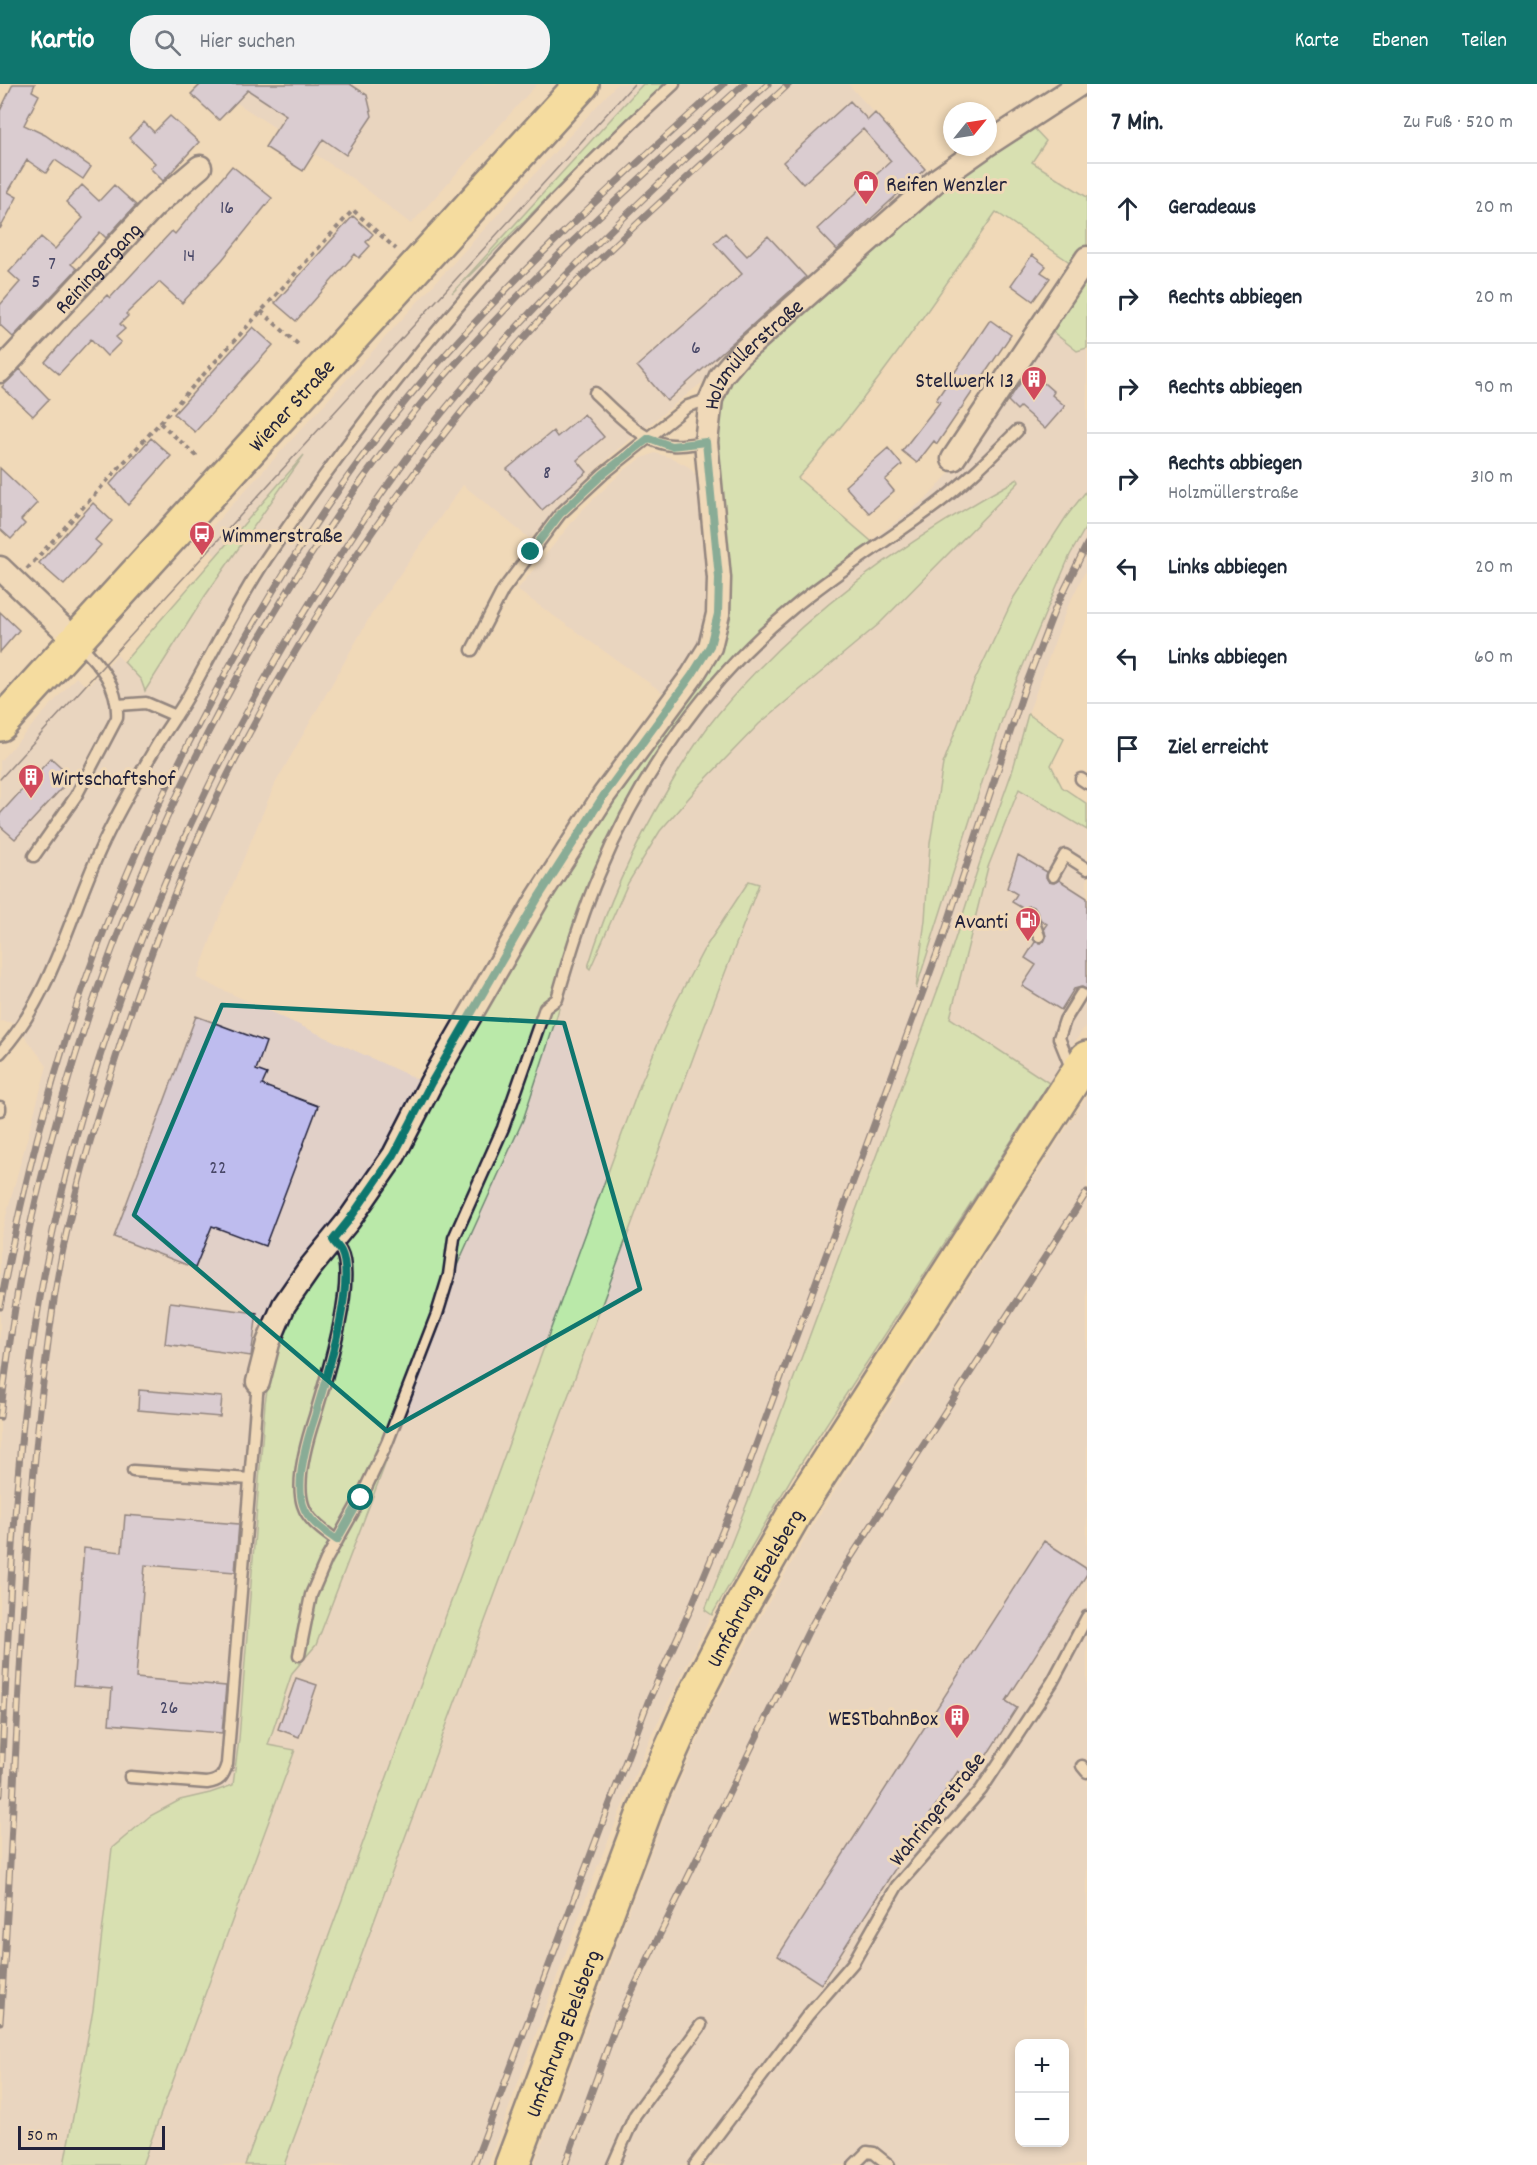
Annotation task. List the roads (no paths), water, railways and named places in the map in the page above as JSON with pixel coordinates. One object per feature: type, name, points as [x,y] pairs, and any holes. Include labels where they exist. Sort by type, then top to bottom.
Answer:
[{"type":"main road","name":"Wiener Straße","points":[[0,724],[582,84]]},
{"type":"main road","name":"Umfahrung Ebelsberg","points":[[512,2165],[650,1797],[701,1684],[742,1605],[796,1511],[1081,1067]]},
{"type":"street","points":[[997,138],[1080,84]]},
{"type":"street","name":"Holzmüllerstraße","points":[[258,1382],[268,1343],[284,1305],[309,1269],[349,1220],[394,1155],[431,1083],[538,898],[604,795],[692,675],[710,646],[718,614],[719,578],[706,442],[711,399],[721,376],[738,356],[937,180],[971,156]]},
{"type":"street","name":"Reiningergang","points":[[0,371],[154,206],[200,168]]},
{"type":"street","points":[[953,459],[1087,258]]},
{"type":"street","points":[[0,568],[76,641]]},
{"type":"lane","points":[[0,1053],[27,1019],[49,976],[101,848],[158,744],[265,560],[348,441],[395,381],[501,255],[590,162],[674,84]]},
{"type":"lane","points":[[595,393],[649,438],[671,446],[706,442]]},
{"type":"lane","points":[[472,650],[503,590],[560,514],[603,474],[688,406],[711,399]]},
{"type":"lane","points":[[299,1655],[311,1595],[326,1560],[361,1498],[387,1443],[437,1314],[449,1275],[454,1238],[502,1128],[545,1008],[557,999],[599,874],[647,781],[686,721],[722,676],[754,642],[794,608],[931,509],[980,468],[1017,431]]},
{"type":"lane","points":[[34,856],[76,796],[117,718],[118,705],[109,680],[76,641]]},
{"type":"lane","points":[[118,705],[146,703],[176,716]]},
{"type":"lane","points":[[1053,876],[1065,855],[1087,869]]},
{"type":"lane","points":[[1030,913],[1039,936]]},
{"type":"lane","points":[[1081,994],[1065,1020],[1059,1038],[1081,1067]]},
{"type":"lane","points":[[333,1240],[342,1251],[345,1270],[343,1302],[332,1356],[303,1452],[301,1481],[303,1505],[312,1520],[337,1540]]},
{"type":"lane","points":[[130,1777],[207,1783],[217,1781],[224,1774],[228,1752],[258,1382]]},
{"type":"lane","points":[[133,1471],[250,1479]]},
{"type":"lane","name":"Wahringerstraße","points":[[694,2165],[808,2015],[853,1963],[897,1886],[981,1790],[1053,1681],[1087,1617]]},
{"type":"lane","points":[[613,2165],[635,2115],[701,2025]]},
{"type":"lane","points":[[854,2165],[867,2152],[874,2153],[889,2165]]},
{"type":"tram line","points":[[0,779],[634,84]]},
{"type":"railway","points":[[0,1307],[31,1163],[57,1068],[105,928],[165,791],[253,624],[337,491],[408,398],[482,314],[560,235],[724,84]]},
{"type":"railway","points":[[0,1417],[24,1254],[36,1200],[64,1095],[97,990],[137,887],[182,784],[233,685],[289,589],[350,497],[415,411],[492,324],[573,241],[744,84]]},
{"type":"railway","points":[[0,1795],[19,1466],[25,1400],[45,1270],[66,1176],[92,1083],[122,991],[157,901],[196,813],[239,726],[286,642],[337,560],[435,421],[488,359],[564,277],[644,198],[768,84]]},
{"type":"railway","points":[[0,2022],[34,1465],[57,1281],[74,1201],[96,1122],[123,1035],[160,930],[203,828],[248,735],[317,616],[394,501],[478,392],[568,290],[789,84]]},
{"type":"railway","points":[[474,2165],[648,1702],[690,1610],[739,1491],[942,940],[1024,690],[1055,609],[1087,544]]},
{"type":"railway","points":[[565,2165],[617,2022],[809,1630],[846,1565],[1087,1192]]},
{"type":"place","name":"Reifen Wenzler","points":[[866,206]]},
{"type":"place","name":"Stellwerk 13","points":[[1034,402]]},
{"type":"place","name":"Wimmerstraße","points":[[202,557]]},
{"type":"place","name":"Wirtschaftshof","points":[[31,800]]},
{"type":"place","name":"Avanti","points":[[1028,943]]},
{"type":"place","name":"WESTbahnBox","points":[[957,1740]]}]
